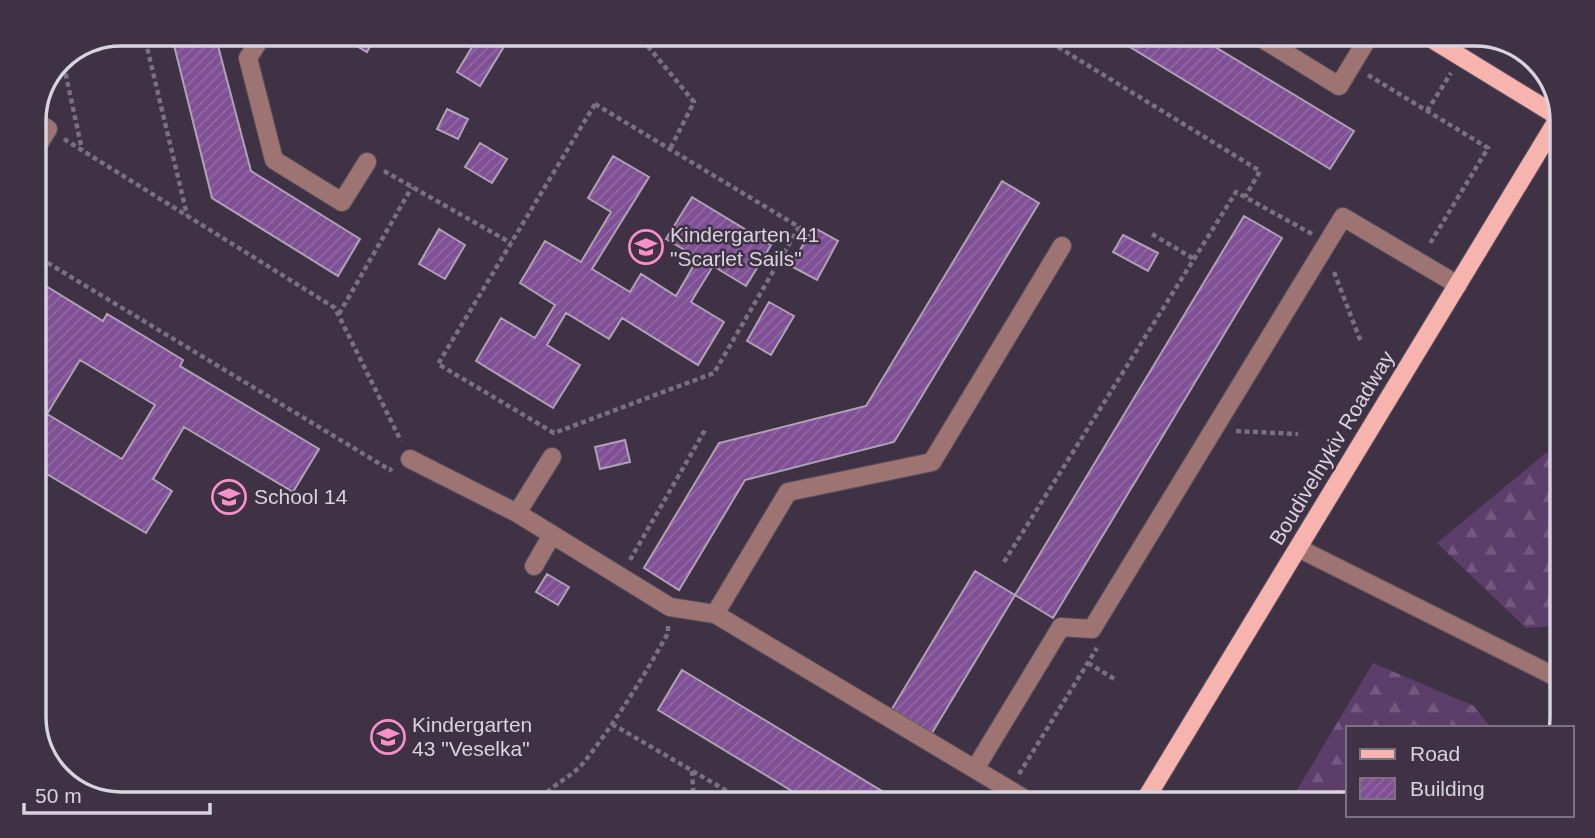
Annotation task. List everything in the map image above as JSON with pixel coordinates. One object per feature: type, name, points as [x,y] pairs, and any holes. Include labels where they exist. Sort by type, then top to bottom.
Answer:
[{"type":"main road","points":[[1444,46],[1548,109]]},
{"type":"main road","name":"Boudivelnykiv Roadway","points":[[1150,792],[1549,134]]},
{"type":"lane","points":[[256,46],[248,58],[274,160],[342,202],[367,162]]},
{"type":"lane","points":[[1274,46],[1339,86],[1364,46]]},
{"type":"lane","points":[[975,769],[1061,627],[1092,629],[1343,217],[1458,285]]},
{"type":"lane","points":[[715,614],[788,492],[932,462],[1062,246]]},
{"type":"lane","points":[[517,513],[552,457]]},
{"type":"lane","points":[[410,459],[517,513],[670,607],[715,614],[1013,792]]},
{"type":"lane","points":[[534,566],[552,535]]},
{"type":"lane","points":[[1298,548],[1550,674]]},
{"type":"path","points":[[147,46],[187,216]]},
{"type":"path","points":[[648,46],[694,102],[670,149]]},
{"type":"path","points":[[1058,47],[1260,171],[1245,197]]},
{"type":"path","points":[[1352,66],[1488,148],[1418,262]]},
{"type":"path","points":[[65,71],[82,151]]},
{"type":"path","points":[[595,104],[670,149],[799,227],[714,373],[554,433],[438,364],[595,104]]},
{"type":"path","points":[[46,128],[335,308],[410,459],[390,470],[46,262]]},
{"type":"path","points":[[367,162],[511,243]]},
{"type":"path","points":[[338,314],[412,187]]},
{"type":"path","points":[[1004,562],[1236,192],[1328,243]]},
{"type":"path","points":[[1152,234],[1194,259]]},
{"type":"path","points":[[1332,268],[1361,342]]},
{"type":"path","points":[[620,577],[705,430]]},
{"type":"path","points":[[1232,430],[1298,433]]},
{"type":"path","points":[[547,792],[583,764],[612,724],[668,633],[670,607]]},
{"type":"path","points":[[1088,663],[1116,680]]},
{"type":"path","points":[[612,724],[729,792]]},
{"type":"path","points":[[692,770],[693,792]]},
{"type":"green space","points":[[1550,450],[1550,626],[1526,628],[1437,543]]},
{"type":"green space","points":[[1373,663],[1474,706],[1489,726],[1346,726],[1346,792],[1296,792]]},
{"type":"building","points":[[174,46],[218,46],[251,171],[360,239],[338,276],[212,198]]},
{"type":"building","points":[[357,46],[370,46],[367,52]]},
{"type":"building","points":[[473,46],[503,48],[480,86],[457,72]]},
{"type":"building","points":[[1128,46],[1213,46],[1354,131],[1330,169]]},
{"type":"building","points":[[447,109],[468,119],[458,139],[437,129]]},
{"type":"building","points":[[480,143],[507,159],[492,183],[465,167]]},
{"type":"building","points":[[613,156],[649,177],[592,269],[630,292],[641,274],[676,296],[698,258],[666,239],[692,197],[771,245],[746,286],[713,266],[691,302],[724,322],[698,365],[622,318],[609,339],[566,313],[547,345],[580,365],[553,408],[476,361],[501,318],[535,338],[555,305],[520,283],[545,241],[581,262],[611,212],[588,198]]},
{"type":"building","points":[[1002,181],[1039,203],[894,442],[745,480],[679,590],[644,568],[719,443],[866,406]]},
{"type":"building","points":[[1244,216],[1282,238],[1053,618],[1015,595]]},
{"type":"building","points":[[813,227],[838,241],[817,280],[791,266]]},
{"type":"building","points":[[439,229],[465,245],[445,279],[419,264]]},
{"type":"building","points":[[1123,235],[1158,253],[1148,271],[1113,252]]},
{"type":"building","points":[[46,286],[103,321],[107,314],[183,360],[180,366],[319,449],[293,492],[184,427],[153,479],[172,491],[146,533],[46,474]],"holes":[[[80,360],[155,405],[122,459],[47,414]]]},
{"type":"building","points":[[769,302],[794,316],[771,355],[747,341]]},
{"type":"building","points":[[625,440],[630,462],[600,469],[595,447]]},
{"type":"building","points":[[975,571],[1015,595],[932,733],[892,709]]},
{"type":"building","points":[[547,574],[569,587],[558,605],[536,592]]},
{"type":"building","points":[[682,670],[884,792],[794,792],[658,710]]},
{"type":"place","name":"Kindergarten 41 \"Scarlet Sails\"","points":[[646,247]]},
{"type":"place","name":"School 14","points":[[229,497]]},
{"type":"place","name":"Kindergarten 43 \"Veselka\"","points":[[388,737]]}]
